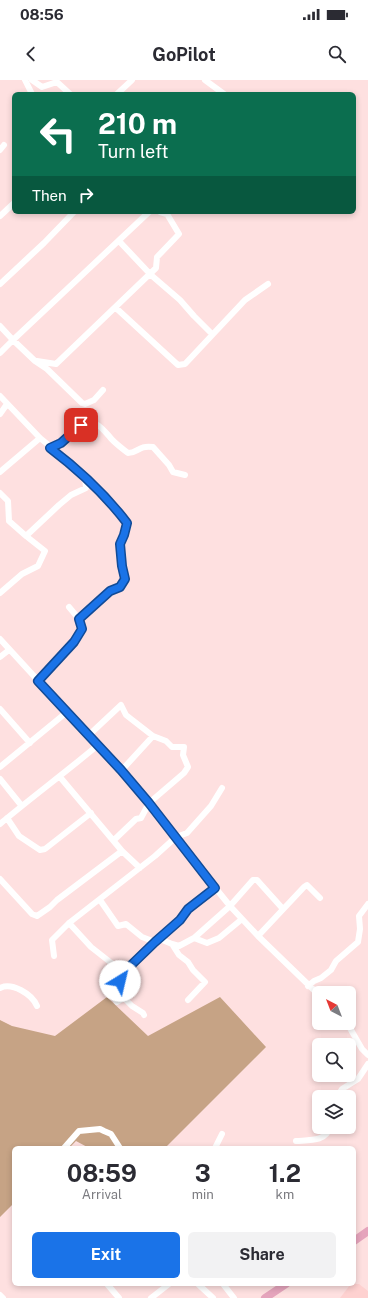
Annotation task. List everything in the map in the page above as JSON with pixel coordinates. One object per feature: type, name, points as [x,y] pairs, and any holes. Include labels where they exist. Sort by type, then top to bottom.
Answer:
[{"type":"main road","points":[[356,1240],[368,1231]]},
{"type":"main road","points":[[265,1298],[283,1286]]},
{"type":"street","points":[[25,80],[31,92]]},
{"type":"street","points":[[32,80],[42,87],[57,82],[68,92]]},
{"type":"street","points":[[119,92],[132,80]]},
{"type":"street","points":[[205,80],[221,92]]},
{"type":"street","points":[[0,216],[12,205]]},
{"type":"street","points":[[0,284],[44,244],[72,214]]},
{"type":"street","points":[[0,353],[92,264],[147,214]]},
{"type":"street","points":[[136,225],[151,214]]},
{"type":"street","points":[[35,361],[56,364],[108,313],[116,308],[151,275],[156,268],[157,257],[179,234],[167,214]]},
{"type":"street","points":[[119,241],[151,275],[180,300],[212,334]]},
{"type":"street","points":[[116,308],[178,365],[185,364],[244,300],[268,284]]},
{"type":"street","points":[[0,326],[35,361],[47,369],[82,403],[85,404],[94,400],[103,390]]},
{"type":"street","points":[[0,396],[50,448],[85,477],[111,503],[127,523],[120,544],[122,566],[125,576],[120,587],[110,591],[79,619]]},
{"type":"street","points":[[0,414],[7,404]]},
{"type":"street","points":[[50,448],[61,443],[81,425],[92,423],[103,427],[109,436],[128,453],[132,453],[144,446],[153,447],[170,465],[173,472],[185,475]]},
{"type":"street","points":[[0,472],[40,438]]},
{"type":"street","points":[[26,536],[59,505],[72,495],[86,488],[85,477]]},
{"type":"street","points":[[0,493],[8,501],[9,521],[46,551],[38,566],[22,574],[0,593]]},
{"type":"street","points":[[38,681],[74,642],[82,629],[79,619],[69,607]]},
{"type":"street","points":[[0,639],[121,770],[149,803],[230,906],[312,989]]},
{"type":"street","points":[[0,657],[9,650]]},
{"type":"street","points":[[89,735],[121,705],[126,716],[153,736],[166,741],[172,747],[184,748],[183,755],[188,767],[184,773],[149,803],[141,818],[136,819],[114,840]]},
{"type":"street","points":[[0,709],[30,743]]},
{"type":"street","points":[[0,767],[67,712]]},
{"type":"street","points":[[121,770],[153,736]]},
{"type":"street","points":[[0,824],[21,805],[60,777],[98,745]]},
{"type":"street","points":[[60,777],[92,813],[122,851],[140,868]]},
{"type":"street","points":[[0,779],[21,805]]},
{"type":"street","points":[[54,956],[52,940],[69,923],[140,868],[176,837],[187,833],[211,806],[222,788]]},
{"type":"street","points":[[7,818],[19,836],[40,850],[45,848],[92,813]]},
{"type":"street","points":[[0,879],[32,914],[37,916],[122,851]]},
{"type":"street","points":[[100,900],[118,926],[126,924],[142,937],[179,946],[194,938],[230,906],[253,880],[257,880],[283,909]]},
{"type":"street","points":[[258,936],[307,885],[320,898]]},
{"type":"street","points":[[144,1016],[143,1013],[132,1006],[124,998],[117,1002],[114,996],[124,972],[180,920],[188,909],[215,888]]},
{"type":"street","points":[[308,986],[331,970],[336,961],[358,942],[360,929],[359,916],[368,904]]},
{"type":"street","points":[[194,938],[207,943],[218,938],[242,919]]},
{"type":"street","points":[[69,923],[91,948],[124,972]]},
{"type":"street","points":[[172,944],[179,955],[184,957],[193,970],[205,982],[188,1000]]},
{"type":"street","points":[[0,988],[12,986],[31,997],[37,1006]]},
{"type":"street","points":[[350,1030],[368,1055]]},
{"type":"street","points":[[341,1090],[358,1079],[368,1064]]},
{"type":"street","points":[[66,1146],[79,1131],[100,1129],[111,1134],[119,1146]]},
{"type":"street","points":[[216,1146],[222,1134]]},
{"type":"street","points":[[296,1141],[320,1138],[326,1134]]},
{"type":"street","points":[[109,1286],[119,1298]]},
{"type":"street","points":[[151,1298],[166,1286]]},
{"type":"street","points":[[200,1286],[213,1298]]},
{"type":"street","points":[[225,1286],[234,1298]]},
{"type":"street","points":[[0,1295],[3,1298]]},
{"type":"shaded area","points":[[107,997],[148,1036],[220,997],[266,1047],[167,1146],[85,1146],[76,1141],[71,1146],[12,1146],[12,1205],[0,1217],[0,1020],[12,1026],[55,1036]]},
{"type":"shaded area","points":[[356,1284],[359,1284],[368,1291],[368,1298],[340,1298],[349,1286],[356,1286]]},
{"type":"route","points":[[81,425],[61,443],[50,448],[72,465],[111,503],[127,523],[120,544],[125,579],[120,587],[110,591],[99,602],[84,613],[82,618],[79,619],[82,629],[74,642],[38,681],[121,770],[149,803],[176,837],[187,854],[215,888],[188,909],[180,920],[124,972],[120,981]]}]
